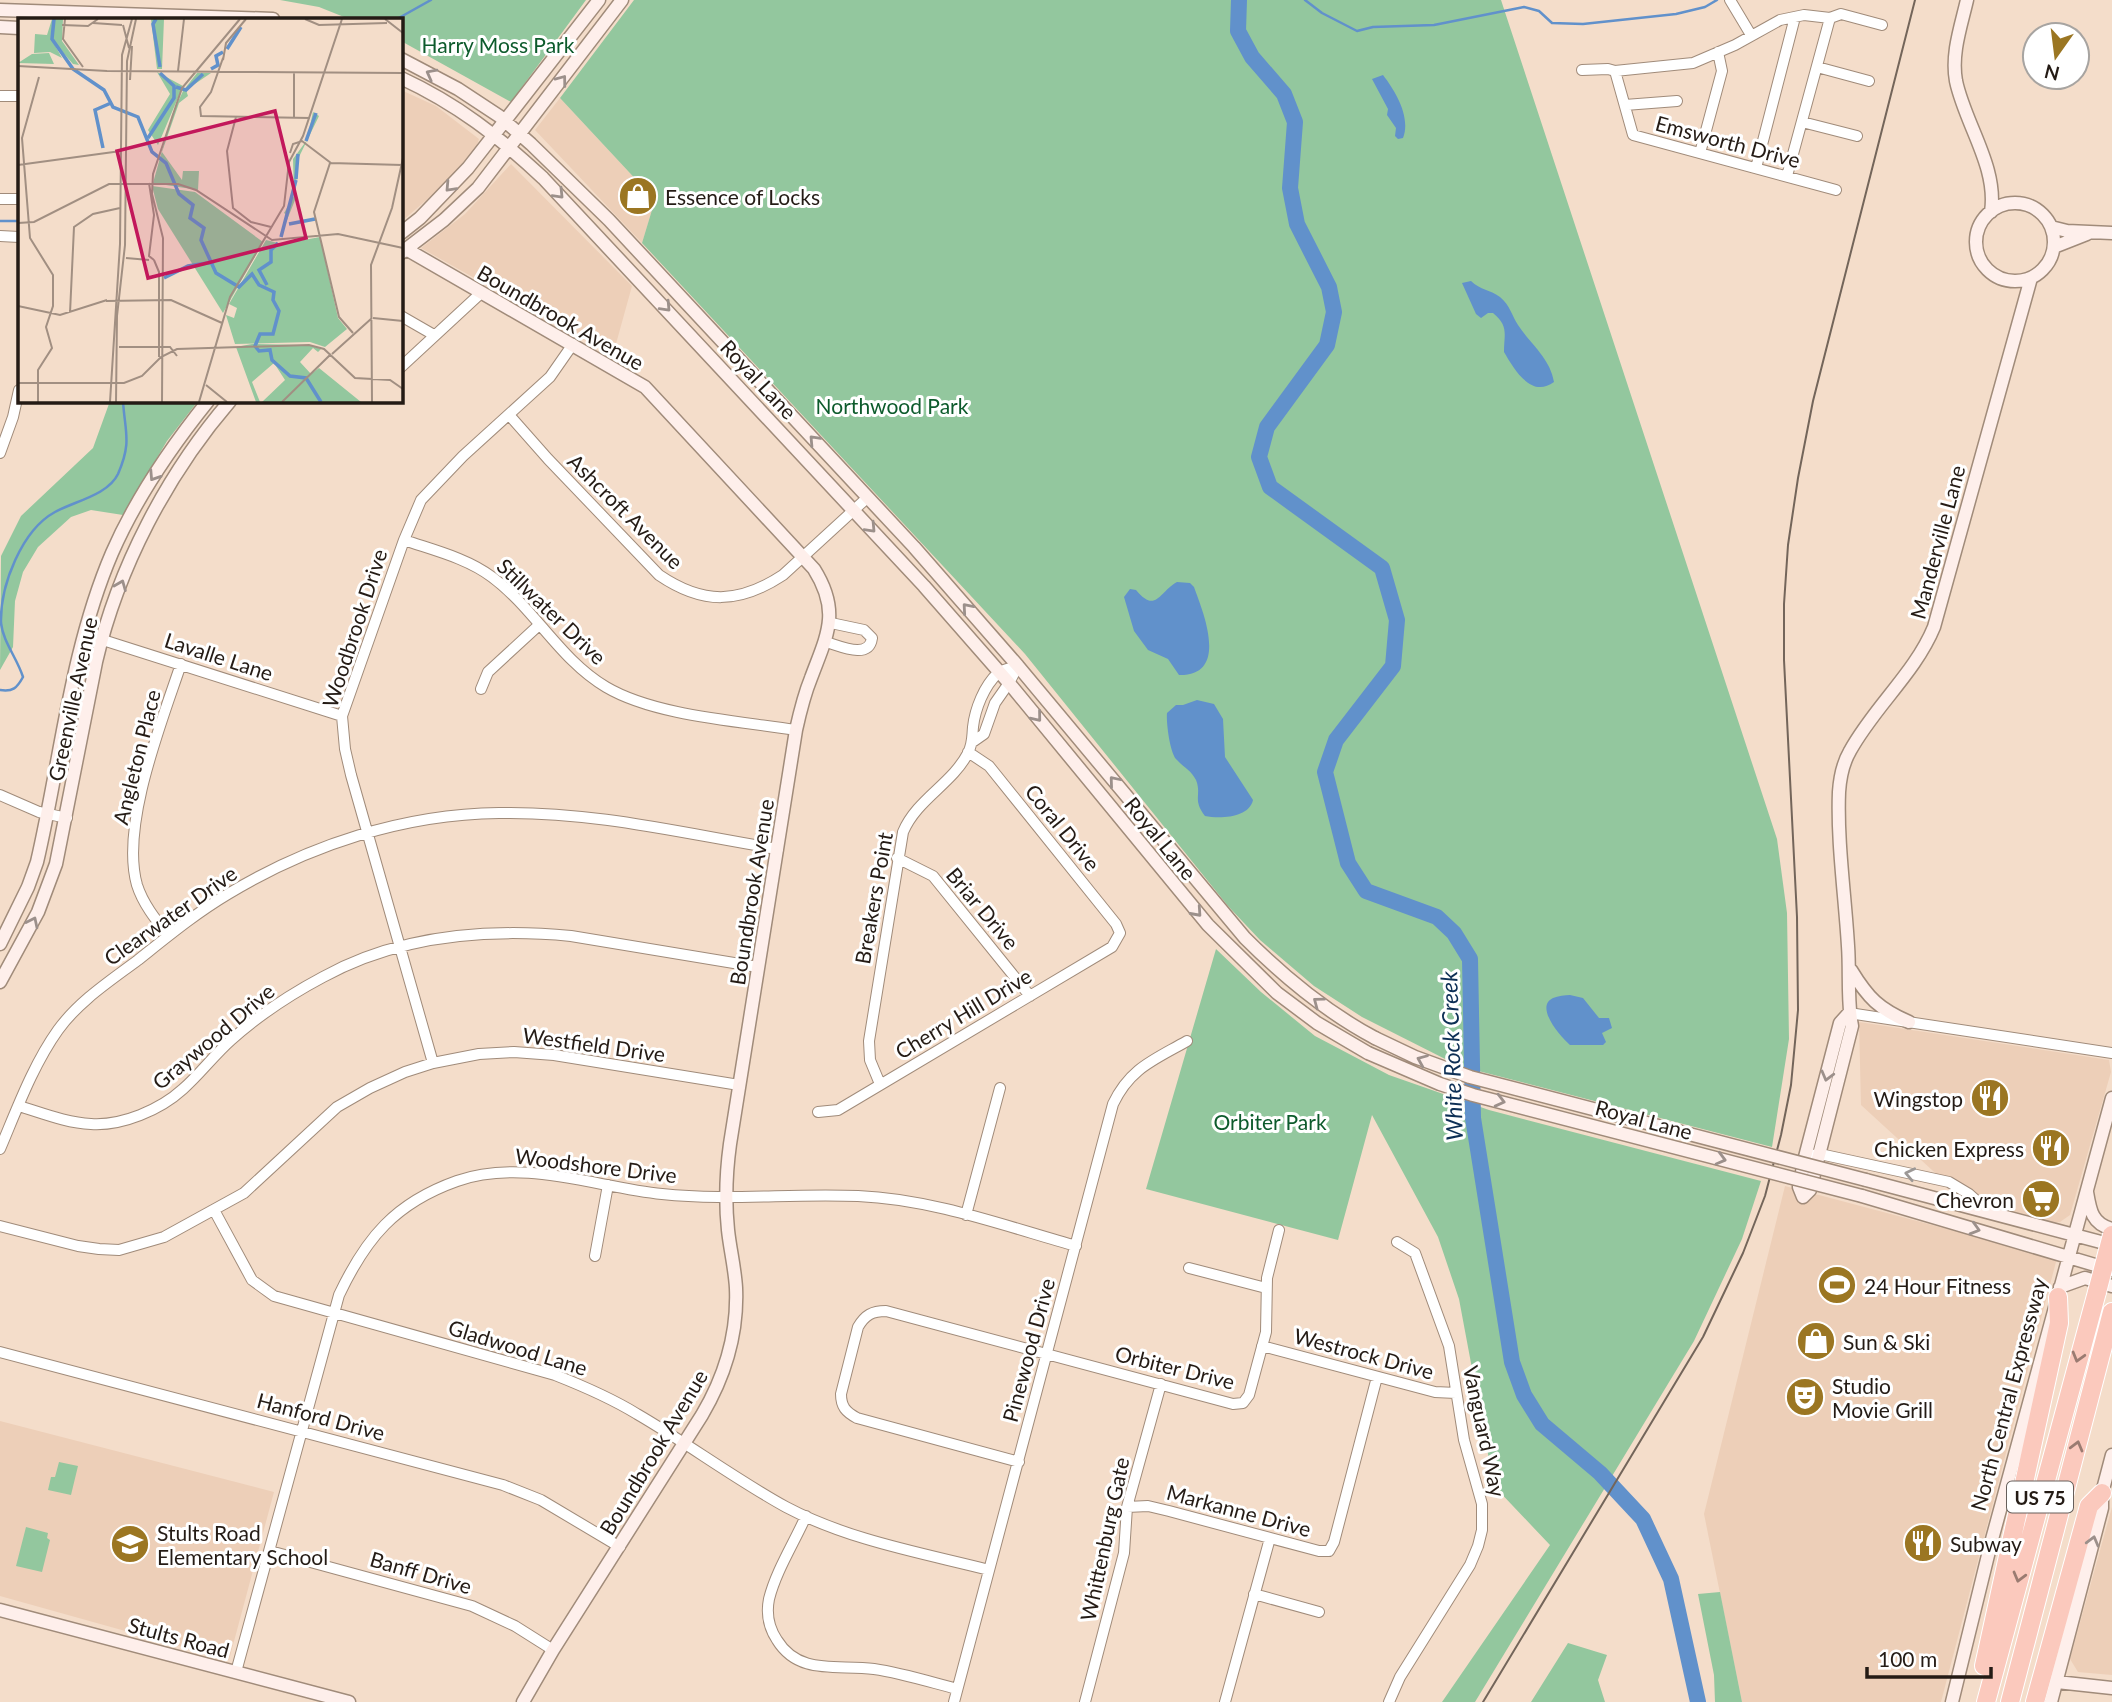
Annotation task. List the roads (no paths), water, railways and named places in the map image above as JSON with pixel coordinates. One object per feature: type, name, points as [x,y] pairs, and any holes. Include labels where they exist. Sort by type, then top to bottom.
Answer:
[{"type":"highway","name":"US 75","points":[[1985,1702],[2104,1289],[2112,1235]]},
{"type":"highway","points":[[1985,1702],[1982,1675],[2059,1323],[2059,1292]]},
{"type":"highway","name":"US 75","points":[[2010,1702],[2112,1312]]},
{"type":"highway","points":[[2035,1702],[2089,1506],[2102,1493]]},
{"type":"main road","points":[[402,232],[421,218],[444,194],[495,135],[599,0]]},
{"type":"main road","points":[[403,248],[465,201],[491,172],[622,0]]},
{"type":"main road","points":[[1967,0],[1956,52],[1955,72],[1991,181],[1991,212]]},
{"type":"main road","points":[[0,10],[243,18]]},
{"type":"main road","points":[[0,27],[18,28]]},
{"type":"main road","name":"Royal Lane","points":[[402,60],[458,89],[521,134],[609,220],[867,498],[1018,666],[1245,938],[1273,966],[1335,1014],[1415,1057],[1470,1077],[2112,1245]]},
{"type":"main road","name":"Royal Lane","points":[[402,78],[453,104],[510,147],[620,257],[855,510],[1010,683],[1189,904],[1261,978],[1317,1023],[1368,1052],[1440,1084],[1862,1196],[2112,1270]]},
{"type":"main road","points":[[1991,181],[2012,203]]},
{"type":"main road","points":[[2012,203],[2033,208],[2043,215],[2051,227],[2054,247],[2047,266],[2031,278],[2009,281],[1995,276],[1986,268],[1976,247],[1977,234],[1991,212],[2004,204],[2012,203]]},
{"type":"main road","points":[[2051,227],[2112,233]]},
{"type":"main road","points":[[2054,247],[2094,232]]},
{"type":"main road","name":"Boundbrook Avenue","points":[[403,248],[645,387],[803,557],[823,582],[830,609],[831,623],[826,642],[803,698],[796,730],[728,1155],[726,1197],[736,1286],[733,1330],[722,1377],[708,1406],[553,1650],[523,1702]]},
{"type":"main road","name":"Manderville Lane","points":[[1849,1013],[1840,1023],[1805,1157],[1799,1187],[1803,1197],[1810,1190],[1852,1026],[1849,1013],[1849,966],[1839,804],[1841,775],[1849,752],[1860,734],[1923,650],[1934,627],[2031,278]]},
{"type":"main road","points":[[2009,281],[2016,290],[2023,313]]},
{"type":"main road","name":"Greenville Avenue","points":[[0,944],[37,862],[84,634],[112,553],[147,486],[207,402]]},
{"type":"main road","name":"Greenville Avenue","points":[[0,982],[24,940],[56,864],[101,639],[118,591],[144,532],[177,472],[229,402]]},
{"type":"main road","points":[[180,439],[194,449]]},
{"type":"main road","points":[[1261,978],[1273,966]]},
{"type":"main road","points":[[1849,966],[1862,988],[1878,1006],[1909,1022]]},
{"type":"main road","name":"North Central Expressway","points":[[1952,1702],[1994,1531],[2112,1098]]},
{"type":"main road","points":[[2086,1188],[2092,1215],[2097,1222],[2112,1229]]},
{"type":"main road","points":[[2059,1292],[2085,1278],[2104,1289]]},
{"type":"main road","points":[[2051,1702],[2102,1508],[2102,1493],[2112,1455]]},
{"type":"main road","name":"Stults Road","points":[[0,1610],[349,1702]]},
{"type":"main road","points":[[2057,1682],[2112,1688]]},
{"type":"street","points":[[1731,2],[1751,36]]},
{"type":"street","points":[[1582,71],[1608,68],[1615,72],[1693,63],[1780,20],[1804,15],[1830,18],[1841,15],[1882,25]]},
{"type":"street","points":[[1756,168],[1795,17]]},
{"type":"street","points":[[1787,176],[1830,18]]},
{"type":"street","points":[[1700,153],[1722,71],[1718,52]]},
{"type":"street","points":[[1817,67],[1869,81]]},
{"type":"street","name":"Emsworth Drive","points":[[1615,72],[1633,135],[1836,190]]},
{"type":"street","points":[[0,96],[18,96]]},
{"type":"street","points":[[1625,106],[1677,101]]},
{"type":"street","points":[[1802,122],[1857,136]]},
{"type":"street","points":[[0,199],[18,199]]},
{"type":"street","points":[[0,236],[18,237]]},
{"type":"street","points":[[402,366],[481,293]]},
{"type":"street","points":[[402,317],[434,335]]},
{"type":"street","name":"Woodbrook Drive","points":[[433,1063],[345,749],[342,716],[404,540],[421,500],[437,481],[550,377],[573,344]]},
{"type":"street","points":[[0,453],[18,394]]},
{"type":"street","name":"Ashcroft Avenue","points":[[510,416],[548,460],[659,576],[677,588],[711,598],[757,591],[783,575],[867,498]]},
{"type":"street","name":"Stillwater Drive","points":[[404,540],[460,560],[484,572],[506,589],[587,673],[602,685],[627,698],[666,709],[796,730]]},
{"type":"street","points":[[826,642],[860,651],[871,644],[872,638],[864,630],[831,623]]},
{"type":"street","points":[[481,689],[488,672],[539,625]]},
{"type":"street","name":"Lavalle Lane","points":[[84,634],[342,716]]},
{"type":"street","name":"Angleton Place","points":[[168,935],[141,896],[134,873],[134,845],[148,770],[181,664]]},
{"type":"street","points":[[999,671],[1018,666]]},
{"type":"street","name":"Breakers Point","points":[[880,1084],[870,1060],[869,1041],[897,859],[907,821],[926,799],[955,773],[974,741],[984,734],[995,703],[1010,683],[1018,666]]},
{"type":"street","name":"Breakers Point","points":[[974,741],[972,730],[978,705],[999,671]]},
{"type":"street","name":"Coral Drive","points":[[968,752],[989,766],[1116,924],[1120,933]]},
{"type":"street","points":[[0,795],[48,814],[67,818]]},
{"type":"street","name":"Clearwater Drive","points":[[0,1149],[58,1030],[72,1014],[168,935],[205,909],[257,877],[319,849],[368,832],[402,824],[467,815],[536,813],[593,818],[778,849]]},
{"type":"street","name":"Briar Drive","points":[[897,859],[933,876],[1030,996]]},
{"type":"street","name":"Cherry Hill Drive","points":[[818,1112],[838,1110],[1112,947],[1120,933]]},
{"type":"street","name":"Graywood Drive","points":[[19,1106],[91,1124],[111,1123],[148,1111],[183,1090],[231,1040],[294,994],[326,975],[401,946],[476,934],[543,934],[758,967]]},
{"type":"street","points":[[1849,1013],[2112,1053]]},
{"type":"street","name":"Pinewood Drive","points":[[954,1702],[1113,1104],[1120,1089],[1138,1070],[1187,1041]]},
{"type":"street","name":"Westfield Drive","points":[[0,1226],[78,1246],[119,1250],[164,1237],[260,1181],[337,1107],[405,1072],[433,1063],[479,1054],[514,1052],[554,1055],[739,1085]]},
{"type":"street","points":[[966,1215],[1000,1088]]},
{"type":"street","points":[[1805,1157],[1820,1154],[1949,1182],[1969,1194],[1991,1214]]},
{"type":"street","name":"Woodshore Drive","points":[[236,1672],[339,1295],[363,1250],[383,1226],[421,1196],[458,1181],[494,1173],[541,1174],[657,1194],[726,1197],[860,1196],[966,1215],[1076,1246]]},
{"type":"street","points":[[595,1256],[608,1185]]},
{"type":"street","name":"Gladwood Lane","points":[[214,1210],[244,1268],[263,1290],[287,1302],[555,1375],[607,1398],[806,1516],[856,1535],[989,1570]]},
{"type":"street","name":"Orbiter Drive","points":[[1018,1462],[847,1413],[841,1404],[841,1394],[863,1318],[875,1311],[886,1311],[1233,1404],[1243,1403],[1249,1395],[1262,1346],[1267,1319],[1266,1288],[1279,1230]]},
{"type":"street","name":"Vanguard Way","points":[[1389,1702],[1400,1677],[1470,1565],[1482,1530],[1482,1504],[1464,1440],[1449,1346],[1415,1252],[1398,1242]]},
{"type":"street","points":[[1189,1268],[1266,1288]]},
{"type":"street","name":"Westrock Drive","points":[[1262,1346],[1436,1392],[1456,1393]]},
{"type":"street","name":"Hanford Drive","points":[[0,1352],[503,1485],[541,1500],[620,1547]]},
{"type":"street","name":"Markanne Drive","points":[[1127,1507],[1148,1506],[1319,1551],[1329,1551],[1334,1542],[1377,1377]]},
{"type":"street","name":"Whittenburg Gate","points":[[1085,1702],[1124,1553],[1127,1507],[1161,1384]]},
{"type":"street","points":[[806,1516],[768,1601],[769,1624],[783,1650],[807,1665],[880,1670],[957,1689]]},
{"type":"street","points":[[1225,1702],[1270,1538]]},
{"type":"street","name":"Banff Drive","points":[[270,1551],[472,1606],[515,1626],[553,1650]]},
{"type":"street","points":[[1254,1594],[1319,1612]]},
{"type":"water","points":[[1383,75],[1404,113],[1403,138],[1398,139],[1395,136],[1396,128],[1387,115],[1388,109],[1372,79]]},
{"type":"water","points":[[1471,281],[1506,303],[1518,325],[1549,366],[1554,382],[1538,387],[1524,380],[1518,373],[1504,352],[1501,322],[1493,313],[1481,318],[1476,314],[1462,283]]},
{"type":"water","points":[[1177,582],[1190,583],[1194,587],[1203,611],[1209,641],[1209,654],[1204,665],[1195,673],[1179,675],[1168,659],[1148,650],[1134,631],[1124,597],[1130,589],[1153,601]]},
{"type":"water","points":[[1197,700],[1214,704],[1223,719],[1225,757],[1253,800],[1246,811],[1240,814],[1226,817],[1205,816],[1198,801],[1196,780],[1172,751],[1167,713],[1176,705]]},
{"type":"water","points":[[1570,995],[1583,998],[1599,1018],[1609,1018],[1612,1028],[1602,1033],[1606,1042],[1603,1045],[1570,1045],[1551,1022],[1546,1008],[1548,1002],[1555,997]]},
{"type":"waterway","points":[[399,18],[431,0]]},
{"type":"waterway","name":"White Rock Creek","points":[[1239,0],[1238,31],[1252,57],[1284,94],[1295,122],[1290,188],[1297,224],[1329,287],[1334,312],[1327,345],[1267,427],[1259,457],[1270,487],[1382,568],[1397,620],[1393,666],[1336,740],[1325,772],[1348,863],[1366,891],[1437,917],[1454,933],[1470,959],[1473,1118],[1512,1362],[1524,1395],[1542,1424],[1600,1473],[1643,1519],[1671,1579],[1698,1702]]},
{"type":"waterway","points":[[1305,0],[1322,13],[1357,31],[1373,27],[1434,25],[1524,7],[1539,11],[1552,23],[1583,24],[1676,14],[1705,7],[1717,0]]},
{"type":"waterway","points":[[0,221],[18,221]]},
{"type":"waterway","points":[[0,690],[14,688],[23,677],[4,637],[1,623],[4,592],[15,560],[32,532],[43,520],[99,492],[118,474],[126,445],[123,402]]},
{"type":"tram line","points":[[1483,1702],[1703,1337],[1743,1253],[1765,1196],[1781,1135],[1791,1085],[1798,1010],[1797,917],[1784,660],[1788,545],[1813,401],[1915,0]]},
{"type":"place","name":"Essence of Locks","points":[[638,196]]},
{"type":"place","name":"Wingstop","points":[[1990,1098]]},
{"type":"place","name":"Chicken Express","points":[[2051,1148]]},
{"type":"place","name":"Chevron","points":[[2041,1199]]},
{"type":"place","name":"24 Hour Fitness","points":[[1837,1285]]},
{"type":"place","name":"Sun & Ski","points":[[1816,1341]]},
{"type":"place","name":"Studio Movie Grill","points":[[1805,1397]]},
{"type":"place","name":"Subway","points":[[1923,1543]]},
{"type":"place","name":"Stults Road Elementary School","points":[[130,1544]]},
{"type":"park label","name":"Harry Moss Park","points":[[498,44]]},
{"type":"park label","name":"Northwood Park","points":[[892,405]]},
{"type":"park label","name":"Orbiter Park","points":[[1270,1121]]}]
